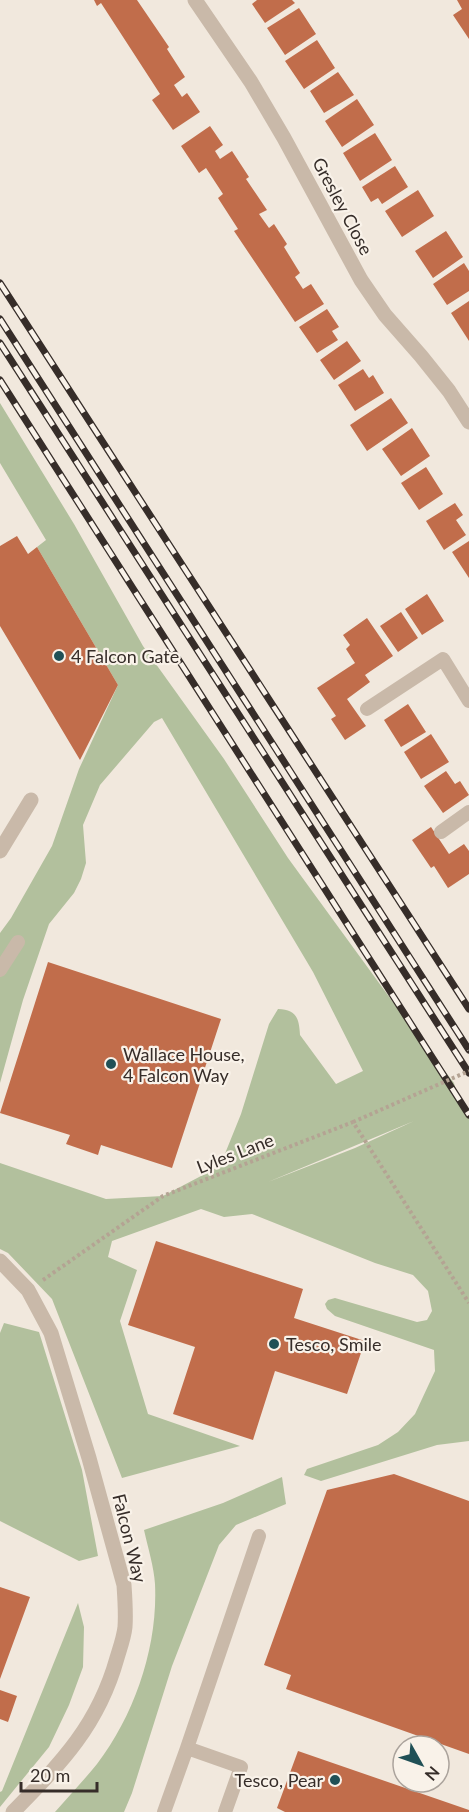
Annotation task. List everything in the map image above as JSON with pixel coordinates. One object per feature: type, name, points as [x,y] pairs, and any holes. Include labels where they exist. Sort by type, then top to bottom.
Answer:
[{"type":"street","name":"Gresley Close","points":[[195,0],[256,91],[361,280],[385,315],[449,392],[469,422]]},
{"type":"street","points":[[0,851],[31,800]]},
{"type":"street","name":"Falcon Way","points":[[0,1262],[28,1290],[51,1333],[90,1458],[124,1585],[125,1628],[113,1672],[93,1720],[61,1763],[13,1812]]},
{"type":"lane","points":[[367,709],[443,658],[469,700]]},
{"type":"lane","points":[[441,832],[469,812]]},
{"type":"lane","points":[[0,970],[18,942]]},
{"type":"lane","points":[[164,1812],[259,1536]]},
{"type":"lane","points":[[187,1748],[241,1767],[225,1812]]},
{"type":"path","name":"Lyles Lane","points":[[28,1290],[163,1196],[353,1122],[469,1071]]},
{"type":"path","points":[[353,1122],[469,1304]]},
{"type":"green space","points":[[0,403],[74,524],[143,646],[224,759],[288,858],[454,1083],[459,1102],[469,1118],[469,1441],[437,1445],[321,1481],[304,1475],[307,1469],[378,1445],[398,1432],[415,1414],[435,1371],[434,1350],[335,1316],[325,1304],[328,1300],[335,1298],[417,1322],[427,1320],[432,1311],[428,1291],[413,1275],[375,1263],[252,1214],[224,1217],[201,1209],[112,1241],[108,1257],[137,1270],[120,1321],[148,1414],[240,1446],[122,1478],[52,1299],[8,1253],[0,1249],[0,1163],[106,1199],[163,1196],[220,1166],[241,1114],[269,1024],[278,1009],[293,1013],[299,1023],[300,1035],[336,1084],[363,1071],[313,972],[162,718],[154,722],[100,785],[83,825],[86,863],[81,879],[74,893],[49,924],[23,1000],[0,1083],[0,933],[52,846],[79,769],[118,685],[37,547],[46,540],[0,463]],"holes":[[[414,1121],[355,1148],[268,1182]]]},
{"type":"green space","points":[[4,1323],[39,1332],[82,1470],[98,1556],[79,1561],[0,1521],[0,1333]]},
{"type":"green space","points":[[282,1477],[286,1504],[236,1525],[219,1545],[172,1666],[124,1812],[55,1812],[97,1764],[111,1744],[123,1724],[141,1678],[153,1631],[155,1607],[155,1584],[144,1530],[223,1503]]},
{"type":"green space","points":[[78,1603],[84,1627],[83,1667],[69,1705],[49,1747],[0,1807],[0,1792]]},
{"type":"building","points":[[94,0],[137,0],[169,47],[167,49],[185,77],[174,85],[182,97],[187,93],[200,112],[173,130],[152,100],[160,94],[101,3],[97,6]]},
{"type":"building","points":[[257,0],[292,0],[295,3],[265,23],[252,4]]},
{"type":"building","points":[[457,0],[469,0],[469,39],[453,15],[462,9]]},
{"type":"building","points":[[299,8],[316,34],[285,55],[267,28]]},
{"type":"building","points":[[317,40],[335,68],[304,89],[285,61]]},
{"type":"building","points":[[338,72],[354,95],[324,113],[310,91]]},
{"type":"building","points":[[357,99],[374,125],[342,147],[325,121]]},
{"type":"building","points":[[210,126],[223,145],[215,151],[220,159],[232,151],[249,177],[246,179],[267,210],[259,214],[269,228],[274,224],[287,244],[284,247],[300,273],[295,277],[303,289],[311,284],[324,304],[295,322],[234,231],[238,229],[218,198],[223,194],[206,168],[199,173],[181,146]]},
{"type":"building","points":[[375,133],[392,160],[360,181],[343,153]]},
{"type":"building","points":[[395,166],[408,187],[382,204],[378,198],[371,202],[362,187]]},
{"type":"building","points":[[418,190],[434,216],[402,237],[385,211]]},
{"type":"building","points":[[446,231],[463,257],[433,278],[415,251]]},
{"type":"building","points":[[464,263],[469,271],[469,291],[447,305],[433,284]]},
{"type":"building","points":[[469,301],[469,341],[451,313]]},
{"type":"building","points":[[327,309],[339,327],[332,331],[338,340],[317,353],[299,327]]},
{"type":"building","points":[[347,341],[361,361],[334,380],[320,360]]},
{"type":"building","points":[[363,369],[369,378],[373,375],[384,393],[355,411],[338,385]]},
{"type":"building","points":[[391,398],[408,423],[367,451],[350,425]]},
{"type":"building","points":[[412,428],[430,456],[401,476],[382,449]]},
{"type":"building","points":[[426,467],[443,494],[419,510],[401,483]]},
{"type":"building","points":[[455,503],[463,515],[456,520],[466,535],[444,550],[426,521]]},
{"type":"building","name":"4 Falcon Gate","points":[[17,536],[28,554],[37,547],[118,685],[80,760],[0,626],[0,546]]},
{"type":"building","points":[[469,541],[469,578],[452,552]]},
{"type":"building","points":[[427,594],[444,621],[422,635],[405,609]]},
{"type":"building","points":[[401,612],[418,638],[398,652],[380,626]]},
{"type":"building","points":[[367,618],[393,656],[365,675],[370,682],[347,699],[366,726],[345,740],[331,719],[336,716],[317,688],[355,663],[346,649],[350,645],[343,635]]},
{"type":"building","points":[[408,704],[426,732],[401,747],[384,720]]},
{"type":"building","points":[[431,734],[449,762],[421,779],[404,752]]},
{"type":"building","points":[[446,771],[455,784],[460,781],[469,795],[443,813],[424,786]]},
{"type":"building","points":[[431,827],[449,854],[464,844],[469,851],[469,874],[448,888],[434,866],[431,868],[412,840]]},
{"type":"building","name":"Wallace House, 4 Falcon Way","points":[[48,962],[221,1019],[172,1168],[101,1145],[98,1155],[66,1144],[70,1135],[0,1113]]},
{"type":"building","name":"Tesco, Smile","points":[[156,1241],[303,1289],[294,1318],[365,1341],[347,1394],[275,1371],[253,1440],[173,1414],[195,1347],[128,1325]]},
{"type":"building","points":[[394,1474],[469,1501],[469,1754],[451,1748],[451,1734],[413,1734],[286,1689],[291,1675],[264,1665],[327,1490]]},
{"type":"building","points":[[0,1587],[30,1597],[0,1679]]},
{"type":"building","points":[[0,1690],[17,1696],[8,1722],[0,1719]]},
{"type":"building","name":"Tesco, Pear","points":[[298,1751],[391,1783],[391,1794],[423,1794],[469,1810],[469,1812],[285,1812],[277,1808]]},
{"type":"railway","points":[[0,283],[469,1009]]},
{"type":"railway","points":[[0,319],[469,1050]]},
{"type":"railway","points":[[0,343],[469,1073]]},
{"type":"railway","points":[[0,380],[469,1115]]},
{"type":"place","name":"4 Falcon Gate","points":[[59,656]]},
{"type":"place","name":"Wallace House, 4 Falcon Way","points":[[111,1064]]},
{"type":"place","name":"Tesco, Smile","points":[[274,1344]]},
{"type":"place","name":"Tesco, Pear","points":[[335,1780]]}]
